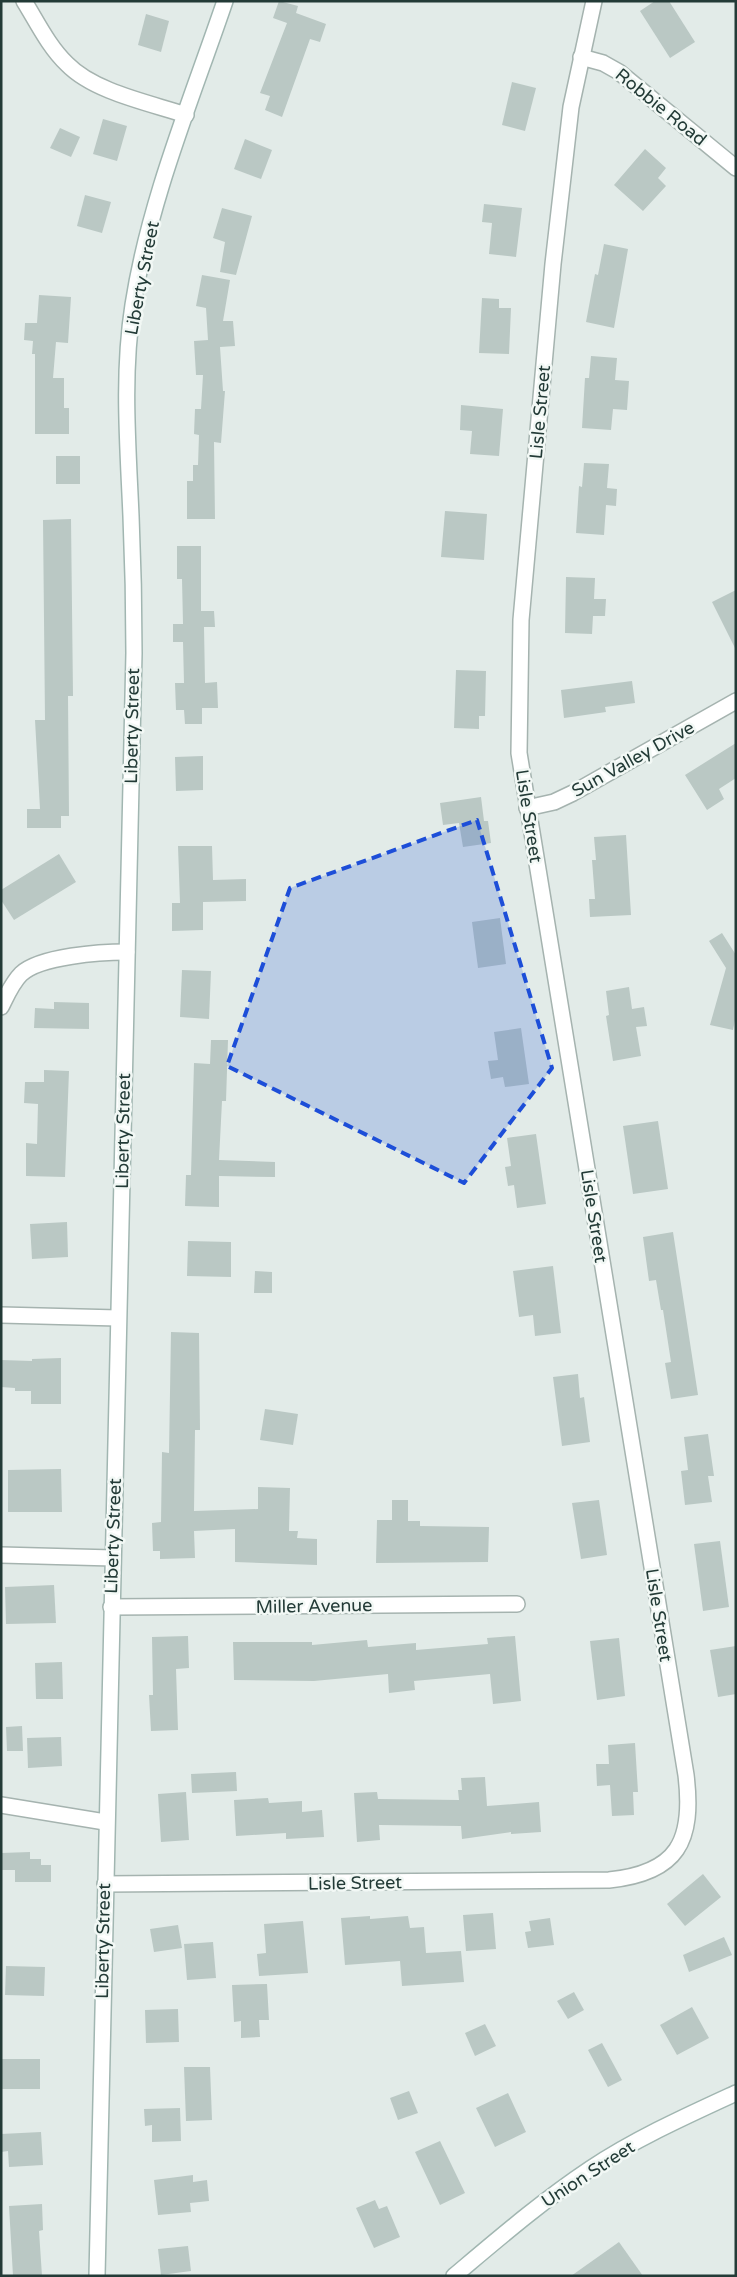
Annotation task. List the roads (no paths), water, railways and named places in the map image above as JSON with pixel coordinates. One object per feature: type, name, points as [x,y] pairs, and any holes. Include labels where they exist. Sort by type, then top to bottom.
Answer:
[{"type":"street","points":[[24,1],[59,55],[77,73],[108,89],[186,115]]},
{"type":"street","name":"Liberty Street","points":[[97,2276],[105,1822],[113,1558],[134,625],[126,432],[128,369],[133,306],[156,207],[225,1]]},
{"type":"street","name":"Lisle Street","points":[[104,1884],[609,1880],[637,1876],[657,1869],[672,1856],[682,1838],[688,1815],[686,1775],[527,808],[518,737],[521,620],[554,254],[571,108],[594,1]]},
{"type":"street","name":"Robbie Road","points":[[581,57],[603,63],[619,72],[736,168]]},
{"type":"street","name":"Sun Valley Drive","points":[[527,808],[568,795],[736,701]]},
{"type":"street","points":[[1,1007],[16,980],[31,967],[83,956],[127,952]]},
{"type":"street","points":[[1,1315],[118,1318]]},
{"type":"street","points":[[1,1555],[113,1558]]},
{"type":"street","name":"Miller Avenue","points":[[111,1607],[517,1604]]},
{"type":"street","points":[[1,1805],[105,1822]]},
{"type":"street","name":"Union Street","points":[[454,2276],[536,2208],[591,2168],[651,2133],[736,2094]]}]
